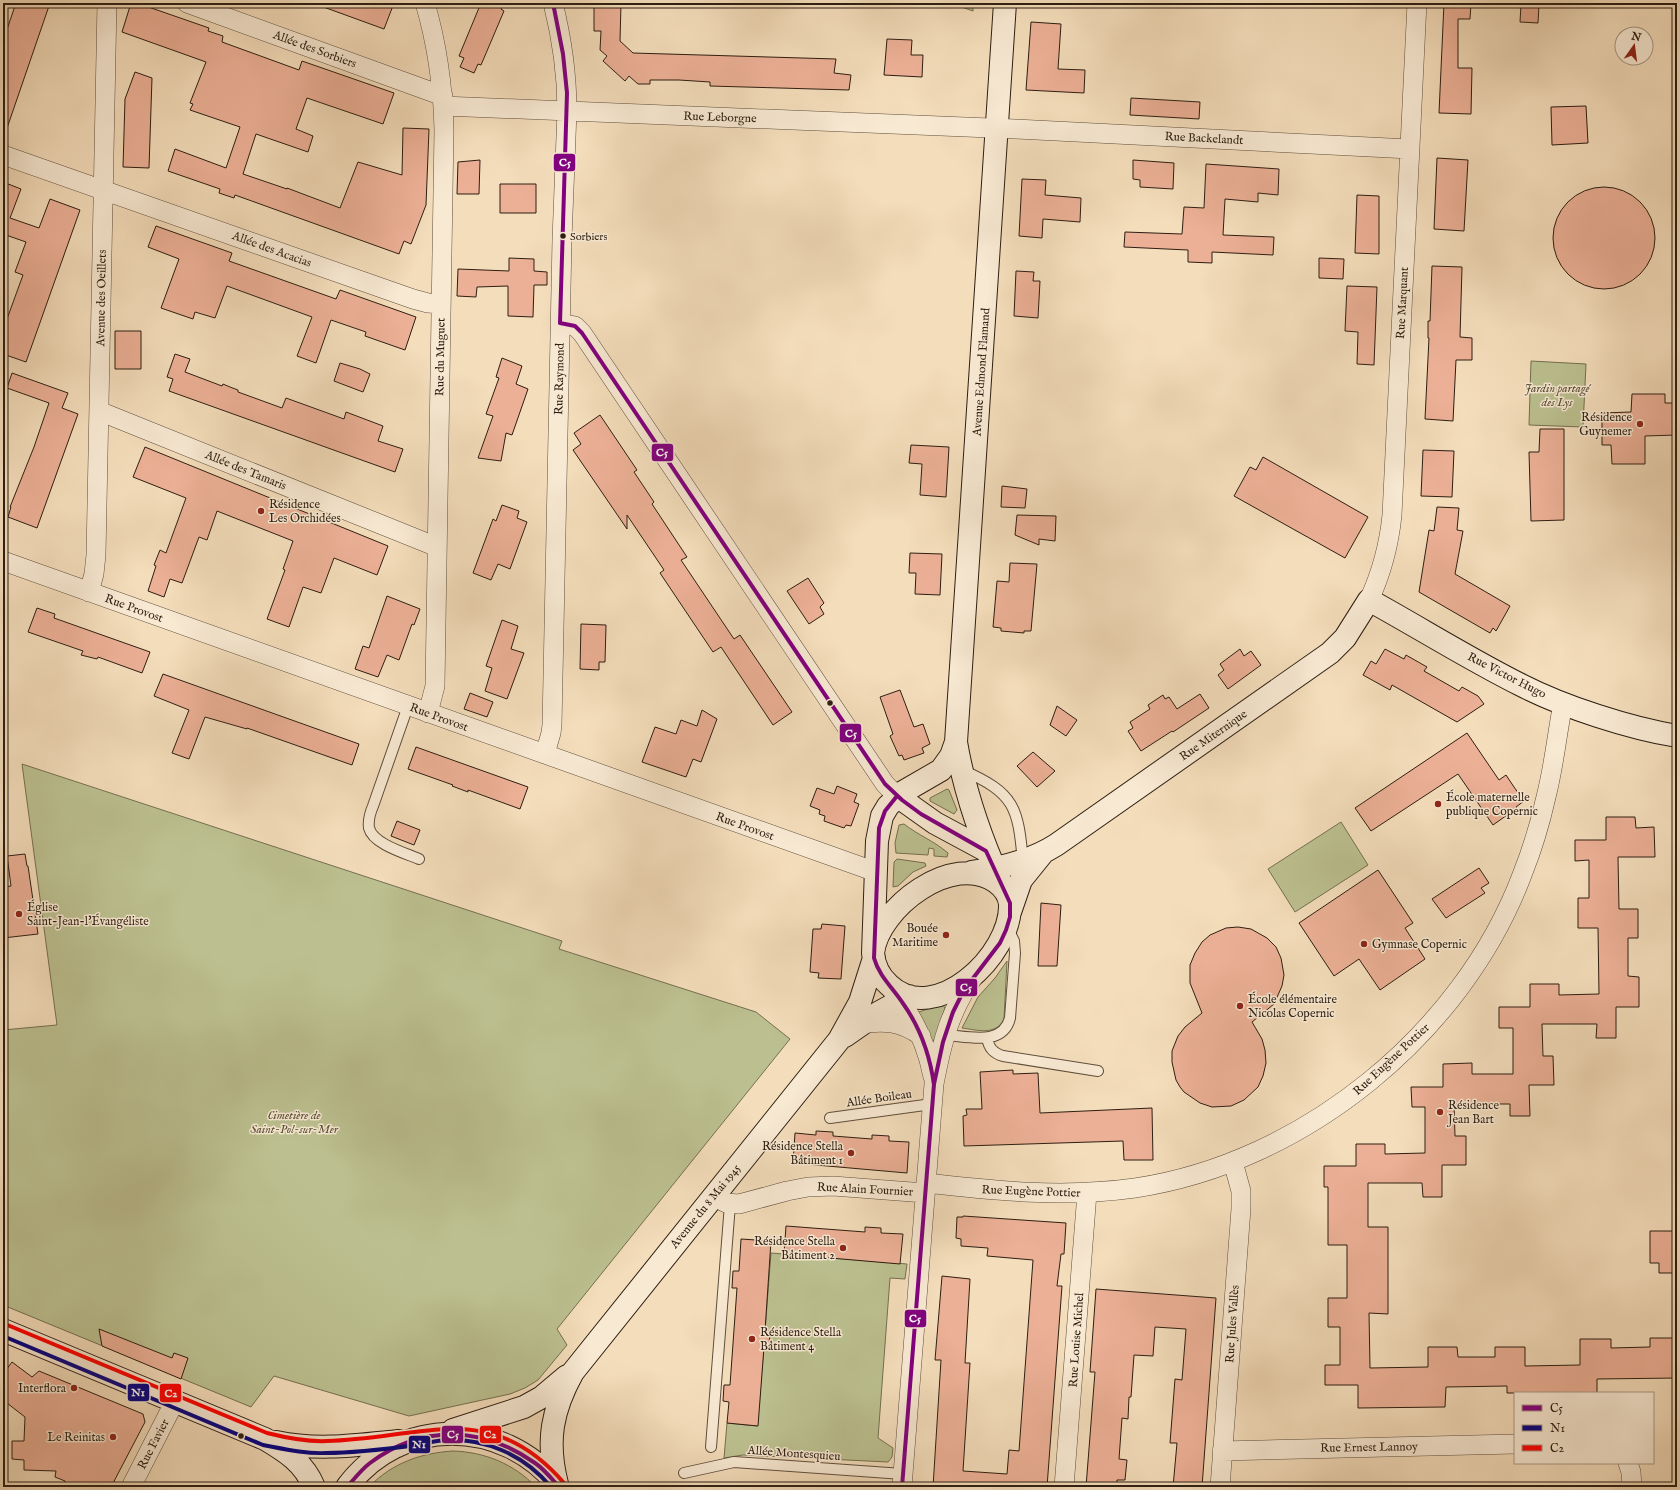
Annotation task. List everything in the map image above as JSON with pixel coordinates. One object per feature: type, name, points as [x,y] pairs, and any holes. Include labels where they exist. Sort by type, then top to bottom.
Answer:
[{"type":"street","name":"Avenue des Oeillets","points":[[90,592],[96,560],[107,3]]},
{"type":"street","name":"Allée des Sorbiers","points":[[187,3],[443,101]]},
{"type":"street","name":"Rue du Muguet","points":[[425,3],[434,40],[443,101],[444,130],[434,686],[428,713]]},
{"type":"street","name":"Rue Raymond","points":[[545,754],[550,739],[552,725],[560,323],[567,111],[567,93],[563,54],[553,3]]},
{"type":"street","name":"Avenue Edmond Flamand","points":[[953,768],[951,756],[956,742],[1005,3]]},
{"type":"street","name":"Rue Marquant","points":[[1369,600],[1384,562],[1390,535],[1392,515],[1417,3]]},
{"type":"street","name":"Rue Leborgne","points":[[443,101],[567,111],[997,128]]},
{"type":"street","name":"Rue Backelandt","points":[[997,128],[1410,149]]},
{"type":"street","name":"Allée des Acacias","points":[[3,155],[413,299],[428,303],[441,304]]},
{"type":"street","points":[[560,323],[575,326],[582,333],[885,784],[897,796],[936,823],[994,869]]},
{"type":"street","name":"Allée des Tamaris","points":[[99,411],[437,547]]},
{"type":"street","name":"Rue Provost","points":[[3,561],[876,872]]},
{"type":"street","name":"Rue Victor Hugo","points":[[1369,600],[1522,686],[1563,703],[1612,720],[1677,736]]},
{"type":"street","name":"Rue Miternique","points":[[1030,863],[1325,656],[1345,638],[1369,600]]},
{"type":"street","name":"Rue Eugène Pottier","points":[[926,1188],[1054,1194],[1087,1193],[1134,1188],[1169,1182],[1206,1172],[1263,1149],[1294,1133],[1346,1100],[1377,1075],[1430,1024],[1463,982],[1500,923],[1521,878],[1537,832],[1546,796],[1563,703]]},
{"type":"street","points":[[934,1084],[930,1061],[921,1036],[900,995],[880,974],[874,956],[877,841],[880,822],[888,806],[897,796],[907,788],[937,773],[953,768],[971,805],[994,869],[1008,897],[1008,919]]},
{"type":"street","points":[[839,1040],[860,1002],[874,956],[876,942],[882,928],[907,899],[940,878],[958,873],[970,872],[988,877],[994,869],[1030,863]]},
{"type":"street","points":[[903,1480],[934,1084],[945,1035],[958,1000],[975,974],[996,948],[1008,919],[1018,887],[1030,863]]},
{"type":"street","points":[[839,1040],[900,995],[926,997],[946,992],[962,984],[975,974]]},
{"type":"street","points":[[861,1024],[888,1022],[907,1027],[921,1036]]},
{"type":"street","name":"Avenue du 8 Mai 1945","points":[[440,1434],[524,1407],[542,1397],[573,1372],[722,1200],[839,1040]]},
{"type":"street","name":"Rue Jules Vallès","points":[[1220,1487],[1241,1209],[1240,1191],[1233,1162]]},
{"type":"street","name":"Rue Alain Fournier","points":[[722,1200],[743,1204],[787,1191],[816,1186],[926,1188]]},
{"type":"street","name":"Rue Louise Michel","points":[[1064,1487],[1087,1193]]},
{"type":"street","points":[[3,1330],[266,1439],[296,1459],[304,1469],[314,1487]]},
{"type":"street","name":"Avenue du 8 Mai 1945","points":[[558,1485],[551,1460],[551,1429],[561,1395],[573,1372]]},
{"type":"street","name":"Rue Favier","points":[[131,1487],[175,1401]]},
{"type":"street","points":[[266,1439],[294,1445],[324,1448],[416,1439],[440,1434],[459,1433],[478,1436],[502,1443],[519,1451],[534,1461],[558,1485]]},
{"type":"street","points":[[347,1487],[358,1474],[376,1458],[392,1448],[416,1439]]},
{"type":"street","name":"Rue Ernest Lannoy","points":[[1222,1451],[1514,1444]]},
{"type":"street","points":[[1628,1464],[1631,1472],[1632,1487]]},
{"type":"lane","points":[[408,706],[373,806],[369,823],[370,830],[377,840],[419,859]]},
{"type":"lane","points":[[953,768],[984,780],[996,788],[1009,801],[1019,826],[1030,863]]},
{"type":"lane","points":[[945,1035],[987,1038],[995,1037],[1007,1026],[1010,1018],[1015,953],[1014,941],[1008,919]]},
{"type":"lane","points":[[987,1038],[990,1048],[997,1054],[1003,1056],[1098,1071]]},
{"type":"lane","name":"Allée Boileau","points":[[830,1118],[932,1104]]},
{"type":"lane","points":[[711,1447],[722,1200]]},
{"type":"lane","name":"Allée Montesquieu","points":[[684,1473],[734,1462],[903,1480]]},
{"type":"green space","points":[[706,3],[844,3],[843,6]]},
{"type":"green space","points":[[950,3],[973,3],[973,11]]},
{"type":"green space","name":"Jardin partagé des Lys","points":[[1531,361],[1586,364],[1583,427],[1529,425]]},
{"type":"green space","name":"Cimetière de Saint-Pol-sur-Mer","points":[[22,764],[562,941],[559,949],[756,1012],[790,1039],[557,1329],[567,1345],[538,1380],[525,1388],[510,1394],[409,1416],[274,1376],[251,1407],[3,1305],[3,1030],[57,1025]]},
{"type":"green space","points":[[947,789],[949,790],[957,810],[954,814],[930,801],[930,798]]},
{"type":"green space","points":[[1341,822],[1368,865],[1295,912],[1268,869]]},
{"type":"green space","points":[[904,824],[943,849],[948,853],[947,857],[934,856],[934,849],[929,848],[928,855],[896,853],[895,843],[899,825]]},
{"type":"green space","points":[[897,859],[925,863],[926,866],[913,872],[898,886],[893,887],[894,862]]},
{"type":"green space","points":[[1007,961],[1004,1019],[1001,1024],[996,1028],[986,1031],[962,1028],[978,997],[995,978]]},
{"type":"green space","points":[[942,1004],[945,1008],[935,1040],[930,1041],[916,1013]]},
{"type":"green space","points":[[771,1253],[907,1264],[905,1279],[890,1278],[878,1438],[893,1448],[892,1457],[888,1462],[743,1455],[724,1458],[727,1423],[757,1426],[764,1347],[769,1347],[770,1331],[765,1331]]},
{"type":"green space","points":[[453,1451],[476,1454],[498,1461],[518,1472],[536,1487],[369,1487],[387,1472],[408,1461],[430,1454]]},
{"type":"building","points":[[16,3],[50,3],[6,131],[3,130],[3,41]]},
{"type":"building","points":[[131,3],[137,3],[209,28],[208,31],[223,36],[222,42],[299,70],[302,61],[394,93],[383,124],[307,98],[296,129],[313,136],[308,152],[256,134],[243,174],[287,188],[340,208],[358,162],[402,175],[403,128],[429,129],[426,205],[411,244],[404,241],[399,254],[235,195],[234,198],[219,193],[220,189],[168,171],[175,149],[226,168],[240,127],[190,110],[193,104],[190,103],[206,62],[122,32]]},
{"type":"building","points":[[319,3],[394,3],[384,29],[318,5]]},
{"type":"building","points":[[481,3],[504,3],[501,9],[504,11],[481,65],[478,64],[474,73],[460,67],[464,58],[459,56]]},
{"type":"building","points":[[594,3],[621,3],[620,41],[633,53],[836,59],[834,73],[851,75],[849,90],[710,86],[710,82],[679,80],[650,80],[650,84],[638,84],[629,76],[625,81],[603,61],[607,56],[600,50],[601,31],[594,31]]},
{"type":"building","points":[[1444,3],[1471,3],[1470,19],[1458,19],[1458,68],[1472,68],[1471,114],[1439,113]]},
{"type":"building","points":[[1521,5],[1539,5],[1538,23],[1520,22]]},
{"type":"building","points":[[1031,22],[1061,24],[1058,69],[1085,70],[1084,93],[1026,90]]},
{"type":"building","points":[[887,39],[912,40],[911,55],[923,55],[922,77],[884,75]]},
{"type":"building","points":[[135,72],[152,78],[149,168],[123,167],[125,99]]},
{"type":"building","points":[[1131,98],[1200,102],[1199,119],[1130,115]]},
{"type":"building","points":[[1586,106],[1588,143],[1552,145],[1551,107]]},
{"type":"building","points":[[1437,158],[1468,160],[1464,231],[1434,229]]},
{"type":"building","points":[[480,160],[479,194],[457,194],[458,162]]},
{"type":"building","points":[[1133,160],[1174,163],[1173,189],[1140,187],[1140,180],[1133,179]]},
{"type":"building","points":[[1206,164],[1279,169],[1278,195],[1258,193],[1258,202],[1225,199],[1223,235],[1274,237],[1273,255],[1212,252],[1212,263],[1188,262],[1188,250],[1124,247],[1125,232],[1182,234],[1184,207],[1204,208]]},
{"type":"building","points":[[1022,179],[1046,180],[1045,195],[1081,198],[1080,222],[1043,219],[1042,238],[1019,236]]},
{"type":"building","points":[[3,182],[21,189],[10,218],[39,228],[50,199],[80,210],[26,362],[3,354],[3,330],[23,275],[15,272],[26,242],[3,234]]},
{"type":"building","points":[[500,184],[536,184],[536,213],[500,213]]},
{"type":"building","points":[[1604,187],[1624,191],[1632,195],[1640,202],[1647,210],[1651,218],[1655,238],[1651,258],[1647,266],[1640,274],[1632,281],[1624,285],[1604,289],[1584,285],[1576,281],[1568,274],[1561,266],[1557,258],[1553,238],[1557,218],[1561,210],[1568,202],[1576,195],[1584,191]]},
{"type":"building","points":[[1357,195],[1379,196],[1379,254],[1355,253]]},
{"type":"building","points":[[156,226],[232,253],[229,261],[336,299],[340,290],[416,317],[405,350],[365,336],[366,332],[331,320],[316,363],[297,356],[312,317],[227,286],[215,318],[195,312],[193,319],[161,308],[179,259],[148,247]]},
{"type":"building","points":[[509,258],[534,259],[534,271],[547,272],[547,285],[534,285],[533,317],[508,316],[508,286],[477,287],[476,297],[457,296],[458,269],[509,271]]},
{"type":"building","points":[[1319,258],[1344,259],[1343,279],[1319,278]]},
{"type":"building","points":[[1432,266],[1462,267],[1460,337],[1472,338],[1472,360],[1456,360],[1453,421],[1425,419],[1429,338],[1428,321],[1430,321]]},
{"type":"building","points":[[1016,271],[1034,272],[1033,281],[1040,281],[1038,318],[1014,316]]},
{"type":"building","points":[[1347,286],[1377,287],[1374,365],[1357,364],[1358,332],[1345,331]]},
{"type":"building","points":[[115,331],[141,331],[141,369],[115,369]]},
{"type":"building","points":[[175,354],[190,359],[185,372],[222,386],[223,384],[238,390],[238,392],[282,408],[286,398],[344,419],[346,412],[383,426],[378,441],[403,449],[395,472],[169,391],[173,379],[167,377]]},
{"type":"building","points":[[502,358],[522,366],[516,384],[528,389],[512,435],[506,433],[501,461],[478,458],[493,416],[486,414],[499,378],[496,377]]},
{"type":"building","points":[[340,363],[360,369],[370,374],[363,392],[334,381]]},
{"type":"building","points":[[12,373],[68,393],[62,408],[78,414],[37,528],[8,517],[10,507],[34,447],[49,403],[7,388]]},
{"type":"building","name":"Résidence Guynemer","points":[[1632,394],[1665,394],[1665,403],[1677,403],[1677,435],[1645,436],[1645,464],[1612,464],[1611,445],[1602,445],[1602,413],[1631,412]]},
{"type":"building","points":[[600,415],[637,470],[634,472],[654,502],[652,504],[687,557],[681,560],[734,639],[740,635],[792,712],[773,725],[721,647],[713,652],[660,573],[664,570],[627,515],[627,529],[573,450],[581,444],[574,433]]},
{"type":"building","points":[[1540,429],[1564,429],[1564,520],[1531,521],[1529,452],[1539,452]]},
{"type":"building","points":[[911,445],[949,447],[946,497],[920,495],[922,464],[909,463]]},
{"type":"building","name":"Résidence Les Orchidées","points":[[145,447],[388,546],[377,575],[334,558],[321,593],[303,587],[289,627],[267,619],[285,570],[283,569],[293,541],[217,511],[207,540],[199,537],[182,583],[170,579],[164,597],[148,591],[156,566],[154,565],[160,550],[166,553],[186,498],[133,477]]},
{"type":"building","points":[[1423,450],[1454,451],[1452,497],[1421,496]]},
{"type":"building","points":[[1263,457],[1368,517],[1345,558],[1234,496],[1250,467],[1256,470]]},
{"type":"building","points":[[1002,486],[1027,489],[1025,508],[1001,507]]},
{"type":"building","points":[[502,505],[519,511],[517,518],[527,522],[510,569],[498,564],[491,580],[473,573],[493,519],[496,521]]},
{"type":"building","points":[[1437,507],[1459,508],[1457,530],[1463,531],[1455,574],[1510,606],[1496,631],[1493,628],[1490,633],[1419,592],[1429,530],[1434,531]]},
{"type":"building","points":[[1017,515],[1056,516],[1055,541],[1039,539],[1039,545],[1015,535]]},
{"type":"building","points":[[910,553],[942,554],[940,595],[915,594],[916,573],[909,573]]},
{"type":"building","points":[[1010,563],[1037,564],[1031,631],[1024,631],[1024,633],[1001,631],[1001,628],[993,627],[997,581],[1009,582]]},
{"type":"building","points":[[808,578],[824,603],[820,607],[824,614],[809,624],[787,591]]},
{"type":"building","points":[[387,596],[420,609],[414,625],[412,624],[399,660],[387,655],[378,677],[355,669],[363,646],[369,648]]},
{"type":"building","points":[[37,608],[55,614],[54,618],[150,652],[142,673],[98,657],[97,659],[81,655],[83,651],[28,632]]},
{"type":"building","points":[[502,620],[518,626],[511,649],[524,653],[507,699],[485,691],[492,668],[486,666]]},
{"type":"building","points":[[581,624],[606,625],[605,662],[599,662],[599,670],[580,669]]},
{"type":"building","points":[[1240,649],[1244,656],[1251,651],[1261,665],[1228,689],[1218,675],[1224,670],[1220,664]]},
{"type":"building","points":[[1385,649],[1404,659],[1406,655],[1427,667],[1424,671],[1459,691],[1462,687],[1478,696],[1484,704],[1457,722],[1392,685],[1390,690],[1363,675],[1371,661],[1376,664]]},
{"type":"building","points":[[163,674],[359,744],[352,765],[247,728],[205,717],[189,759],[172,753],[189,710],[154,696]]},
{"type":"building","points":[[900,690],[914,727],[923,724],[930,744],[922,748],[924,753],[904,760],[902,755],[899,756],[890,736],[893,734],[880,697]]},
{"type":"building","points":[[470,693],[493,702],[487,717],[464,709]]},
{"type":"building","points":[[1200,694],[1209,708],[1141,751],[1128,731],[1133,728],[1130,722],[1150,709],[1148,705],[1163,695],[1165,699],[1169,697],[1177,709]]},
{"type":"building","points":[[1057,706],[1077,720],[1066,736],[1050,725]]},
{"type":"building","points":[[702,710],[717,719],[701,762],[693,759],[686,777],[642,762],[655,727],[676,734],[681,720],[697,726]]},
{"type":"building","points":[[1467,733],[1499,780],[1506,775],[1524,801],[1516,807],[1517,808],[1493,825],[1458,774],[1371,831],[1355,808]]},
{"type":"building","points":[[416,747],[528,787],[520,809],[468,790],[468,792],[408,769]]},
{"type":"building","points":[[1033,752],[1055,771],[1037,787],[1017,766]]},
{"type":"building","points":[[837,786],[857,794],[854,802],[859,804],[851,826],[846,825],[844,828],[824,821],[825,816],[819,814],[820,810],[810,806],[817,788],[834,794]]},
{"type":"building","name":"Résidence Jean Bart","points":[[1606,817],[1635,817],[1636,828],[1654,827],[1655,857],[1618,857],[1619,909],[1638,909],[1638,938],[1628,938],[1628,976],[1639,977],[1639,1007],[1616,1007],[1616,1038],[1596,1038],[1597,1024],[1542,1024],[1543,1056],[1553,1056],[1554,1085],[1529,1085],[1530,1116],[1510,1116],[1510,1104],[1454,1104],[1455,1136],[1466,1136],[1466,1165],[1442,1165],[1442,1197],[1423,1197],[1422,1183],[1368,1183],[1368,1227],[1388,1227],[1388,1314],[1369,1313],[1370,1368],[1428,1367],[1428,1347],[1457,1347],[1458,1357],[1495,1357],[1495,1347],[1525,1347],[1525,1366],[1580,1365],[1580,1339],[1611,1339],[1611,1348],[1650,1347],[1650,1338],[1677,1338],[1677,1378],[1597,1379],[1597,1392],[1507,1393],[1507,1386],[1446,1387],[1445,1407],[1358,1408],[1358,1385],[1325,1385],[1325,1365],[1340,1365],[1340,1327],[1328,1327],[1328,1298],[1347,1298],[1347,1245],[1328,1245],[1328,1187],[1324,1187],[1324,1166],[1356,1166],[1356,1144],[1385,1144],[1385,1154],[1425,1153],[1425,1107],[1412,1107],[1411,1087],[1443,1087],[1443,1064],[1472,1063],[1472,1074],[1513,1074],[1513,1028],[1499,1028],[1499,1007],[1530,1007],[1530,984],[1559,984],[1559,995],[1599,994],[1598,928],[1578,928],[1578,898],[1589,898],[1589,860],[1575,861],[1575,840],[1606,840]]},
{"type":"building","points":[[397,821],[420,830],[414,845],[391,836]]},
{"type":"building","name":"Église Saint-Jean-l'Évangéliste","points":[[25,854],[38,934],[3,938],[3,887],[11,886],[7,856]]},
{"type":"building","points":[[1479,868],[1489,883],[1481,888],[1485,893],[1446,918],[1432,899]]},
{"type":"building","name":"Gymnase Copernic","points":[[1378,870],[1413,923],[1405,928],[1425,959],[1380,990],[1359,959],[1334,976],[1299,923]]},
{"type":"building","points":[[1041,903],[1061,905],[1057,966],[1038,966]]},
{"type":"building","points":[[822,924],[845,926],[841,979],[818,978],[819,973],[810,972],[813,929],[821,929]]},
{"type":"building","points":[[1238,927],[1251,929],[1267,938],[1276,947],[1281,958],[1284,975],[1282,986],[1274,1004],[1252,1022],[1262,1039],[1265,1050],[1266,1063],[1263,1076],[1258,1087],[1244,1100],[1231,1106],[1212,1107],[1200,1103],[1184,1092],[1180,1087],[1176,1080],[1172,1062],[1172,1051],[1178,1036],[1185,1027],[1202,1013],[1190,983],[1190,965],[1195,953],[1202,942],[1210,935],[1226,928]]},
{"type":"building","points":[[1013,1070],[1013,1074],[1038,1073],[1040,1113],[1152,1108],[1153,1160],[1124,1160],[1123,1141],[964,1146],[963,1116],[967,1115],[966,1109],[982,1109],[980,1072]]},
{"type":"building","name":"Résidence Stella Bâtiment 1","points":[[816,1131],[833,1132],[833,1136],[872,1139],[872,1135],[889,1136],[889,1141],[909,1142],[907,1173],[793,1163],[795,1133],[816,1135]]},
{"type":"building","points":[[963,1216],[1066,1223],[1064,1254],[1061,1254],[1057,1286],[1062,1286],[1047,1487],[933,1487],[941,1360],[935,1360],[942,1276],[970,1279],[965,1363],[970,1363],[963,1471],[1007,1474],[1009,1450],[1019,1451],[1033,1260],[987,1256],[988,1248],[961,1246],[961,1239],[956,1238],[957,1217]]},
{"type":"building","name":"Résidence Stella Bâtiment 2","points":[[786,1226],[865,1232],[865,1227],[881,1228],[881,1233],[903,1234],[900,1264],[784,1254]]},
{"type":"building","points":[[1650,1231],[1677,1231],[1677,1273],[1659,1273],[1659,1263],[1650,1263]]},
{"type":"building","name":"Résidence Stella Bâtiment 4","points":[[741,1239],[771,1241],[765,1331],[770,1331],[769,1347],[764,1347],[758,1426],[727,1423],[729,1402],[723,1401],[724,1385],[730,1385],[737,1288],[732,1288],[733,1271],[739,1271]]},
{"type":"building","points":[[1096,1289],[1216,1298],[1202,1487],[1173,1487],[1177,1443],[1170,1443],[1175,1379],[1182,1380],[1186,1329],[1155,1327],[1153,1356],[1134,1355],[1128,1419],[1122,1418],[1119,1459],[1127,1460],[1125,1480],[1117,1480],[1117,1487],[1086,1487],[1095,1372],[1090,1372]]},
{"type":"building","points":[[99,1329],[172,1358],[174,1353],[188,1358],[181,1379],[102,1346]]},
{"type":"building","points":[[12,1362],[32,1377],[39,1371],[143,1414],[145,1422],[111,1487],[64,1487],[65,1481],[55,1477],[56,1471],[24,1470],[24,1460],[12,1459],[12,1441],[24,1441],[25,1417],[3,1400],[3,1374]]},
{"type":"transit line","name":"C5","points":[[553,3],[563,54],[567,93],[560,323]]},
{"type":"transit line","name":"C5","points":[[560,323],[575,326],[582,333],[885,784],[902,800],[921,814],[986,851],[1010,903],[1010,917],[1000,943],[964,990],[953,1012],[943,1042],[934,1084],[902,1487]]},
{"type":"transit line","name":"C5","points":[[897,796],[885,811],[879,828],[874,958],[882,976],[898,997],[919,1031],[927,1052],[934,1085]]},
{"type":"transit line","name":"C2","points":[[5,1324],[267,1433],[297,1439],[320,1441],[361,1439],[453,1429],[481,1431],[509,1440],[536,1456],[564,1483]]},
{"type":"transit line","name":"N1","points":[[3,1336],[263,1445],[302,1452],[326,1453],[383,1449],[444,1440],[475,1442],[503,1451],[516,1458],[529,1466],[551,1487]]},
{"type":"transit line","name":"C5","points":[[347,1487],[367,1465],[390,1450],[410,1441],[431,1436],[452,1434],[474,1436],[495,1442],[515,1451],[538,1465],[559,1487]]},
{"type":"place","name":"Sorbiers","points":[[563,236]]},
{"type":"place","name":"Résidence Guynemer","points":[[1640,424]]},
{"type":"place","name":"Résidence Les Orchidées","points":[[261,511]]},
{"type":"place","name":"École maternelle publique Copernic","points":[[1438,804]]},
{"type":"place","name":"Église Saint-Jean-l'Évangéliste","points":[[19,914]]},
{"type":"place","name":"Bouée Maritime","points":[[946,935]]},
{"type":"place","name":"Gymnase Copernic","points":[[1364,944]]},
{"type":"place","name":"École élémentaire Nicolas Copernic","points":[[1240,1006]]},
{"type":"place","name":"Résidence Jean Bart","points":[[1440,1112]]},
{"type":"place","name":"Résidence Stella Bâtiment 1","points":[[851,1153]]},
{"type":"place","name":"Résidence Stella Bâtiment 2","points":[[843,1248]]},
{"type":"place","name":"Résidence Stella Bâtiment 4","points":[[752,1339]]},
{"type":"place","name":"Interflora","points":[[74,1388]]},
{"type":"place","name":"Le Reinitas","points":[[113,1437]]}]
